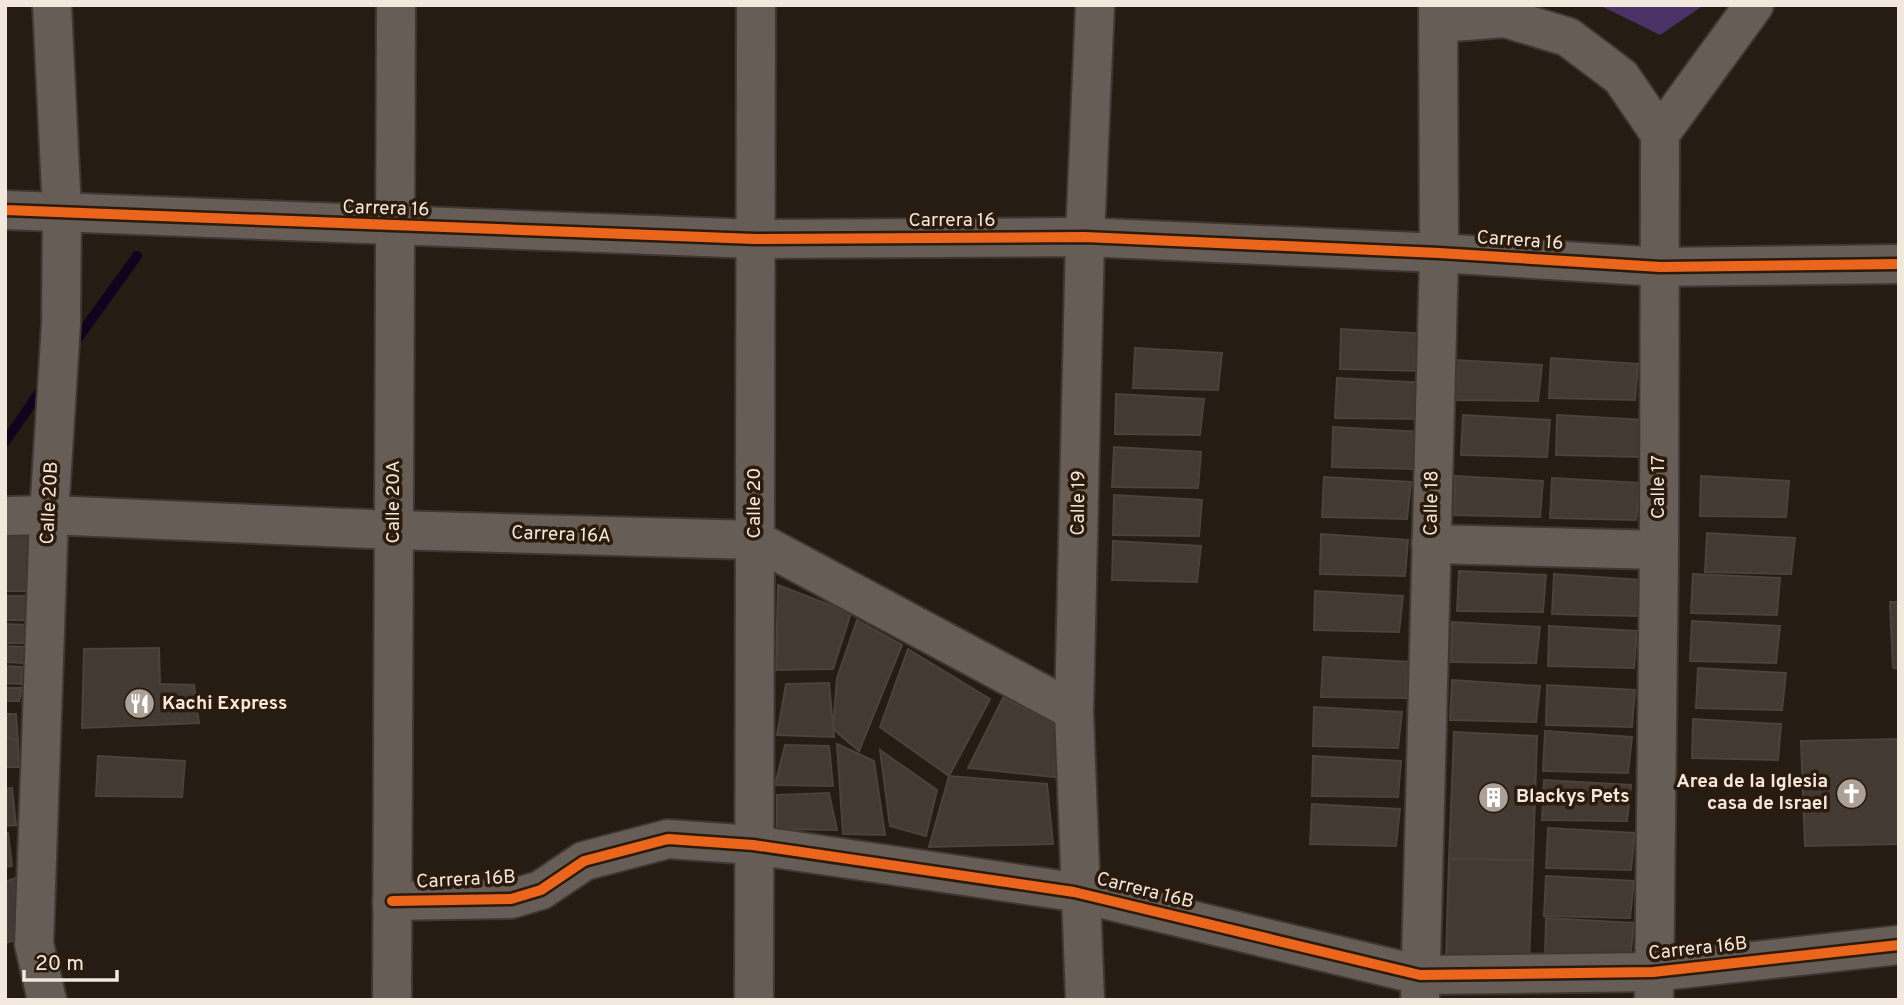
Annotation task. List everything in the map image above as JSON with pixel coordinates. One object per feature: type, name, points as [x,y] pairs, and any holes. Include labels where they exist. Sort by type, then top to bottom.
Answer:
[{"type":"street","name":"Calle 20B","points":[[47,1000],[20,947],[61,324],[62,212],[52,5]]},
{"type":"street","name":"Calle 20A","points":[[392,1000],[396,5]]},
{"type":"street","name":"Calle 20","points":[[754,1000],[756,5]]},
{"type":"street","name":"Calle 19","points":[[1085,1000],[1074,711],[1085,237],[1095,5]]},
{"type":"street","points":[[1438,14],[1505,18],[1568,37],[1621,77],[1660,134],[1754,5]]},
{"type":"street","name":"Calle 18","points":[[1420,988],[1439,253],[1438,14]]},
{"type":"street","name":"Calle 17","points":[[1654,986],[1660,134]]},
{"type":"street","name":"Carrera 16","points":[[5,210],[755,239],[1085,237],[1439,253],[1660,267],[1899,264]]},
{"type":"street","name":"Carrera 16A","points":[[5,516],[49,515],[394,530],[755,540],[1074,711]]},
{"type":"street","points":[[1431,544],[1659,551]]},
{"type":"street","name":"Carrera 16B","points":[[392,901],[511,900],[541,890],[584,861],[668,839],[753,845],[1082,894],[1420,988],[1654,986],[1899,945]]},
{"type":"shaded area","points":[[1599,5],[1704,5],[1660,35]]},
{"type":"building","points":[[1341,329],[1429,334],[1425,371],[1340,369]]},
{"type":"building","points":[[1135,348],[1222,353],[1218,390],[1133,388]]},
{"type":"building","points":[[1551,358],[1638,364],[1635,400],[1549,398]]},
{"type":"building","points":[[1454,360],[1542,365],[1538,401],[1453,400]]},
{"type":"building","points":[[1337,378],[1425,383],[1421,419],[1335,418]]},
{"type":"building","points":[[1116,394],[1204,399],[1200,435],[1115,434]]},
{"type":"building","points":[[1463,415],[1550,420],[1547,457],[1461,455]]},
{"type":"building","points":[[1557,415],[1644,420],[1641,457],[1556,455]]},
{"type":"building","points":[[1333,427],[1421,432],[1417,469],[1332,467]]},
{"type":"building","points":[[1114,447],[1201,452],[1198,488],[1112,487]]},
{"type":"building","points":[[1455,476],[1543,481],[1540,517],[1454,515]]},
{"type":"building","points":[[1701,476],[1789,481],[1786,517],[1700,516]]},
{"type":"building","points":[[1324,477],[1411,482],[1407,519],[1322,517]]},
{"type":"building","points":[[1552,478],[1640,483],[1636,520],[1550,518]]},
{"type":"building","points":[[1114,495],[1202,500],[1199,536],[1113,535]]},
{"type":"building","points":[[29,526],[26,591],[5,591],[5,527]]},
{"type":"building","points":[[1707,533],[1795,538],[1791,574],[1705,572]]},
{"type":"building","points":[[1321,534],[1408,540],[1405,576],[1320,574]]},
{"type":"building","points":[[1113,541],[1201,546],[1197,582],[1112,580]]},
{"type":"building","points":[[1459,571],[1546,575],[1543,612],[1457,611]]},
{"type":"building","points":[[1554,574],[1641,580],[1638,616],[1552,614]]},
{"type":"building","points":[[1693,574],[1780,578],[1777,615],[1691,613]]},
{"type":"building","points":[[778,585],[851,613],[833,669],[776,670]]},
{"type":"building","points":[[1315,591],[1403,596],[1399,632],[1314,630]]},
{"type":"building","points":[[5,596],[28,596],[26,620],[5,620]]},
{"type":"building","points":[[1890,602],[1899,602],[1899,669],[1893,668]]},
{"type":"building","points":[[857,620],[902,645],[859,751],[833,729],[837,678]]},
{"type":"building","points":[[1692,621],[1780,626],[1776,663],[1690,661]]},
{"type":"building","points":[[1452,622],[1540,627],[1536,663],[1451,662]]},
{"type":"building","points":[[5,624],[25,625],[24,643],[5,643]]},
{"type":"building","points":[[1549,626],[1637,631],[1634,668],[1548,666]]},
{"type":"building","points":[[5,646],[25,647],[24,663],[5,662]]},
{"type":"building","name":"Kachi Express","points":[[159,648],[160,684],[194,685],[199,723],[82,728],[84,649]]},
{"type":"building","points":[[908,649],[990,699],[949,776],[880,727]]},
{"type":"building","points":[[1323,657],[1411,662],[1407,698],[1321,697]]},
{"type":"building","points":[[5,666],[22,667],[21,684],[5,683]]},
{"type":"building","points":[[1698,668],[1786,673],[1782,710],[1696,708]]},
{"type":"building","points":[[1452,680],[1540,686],[1536,722],[1450,720]]},
{"type":"building","points":[[829,683],[834,737],[777,735],[786,684]]},
{"type":"building","points":[[1547,685],[1635,690],[1632,727],[1546,725]]},
{"type":"building","points":[[5,688],[22,688],[19,701],[5,701]]},
{"type":"building","points":[[1003,698],[1065,728],[1063,778],[968,768]]},
{"type":"building","points":[[1314,707],[1402,712],[1398,748],[1313,746]]},
{"type":"building","points":[[5,714],[16,714],[18,741],[5,737]]},
{"type":"building","points":[[1693,719],[1781,724],[1778,760],[1692,758]]},
{"type":"building","points":[[1545,731],[1632,737],[1628,773],[1543,771]]},
{"type":"building","name":"Blackys Pets","points":[[1454,732],[1537,736],[1533,860],[1449,859]]},
{"type":"building","points":[[5,737],[18,741],[19,767],[5,767]]},
{"type":"building","name":"Area de la Iglesia casa de Israel","points":[[1899,739],[1899,844],[1805,846],[1801,741]]},
{"type":"building","points":[[837,744],[874,761],[885,835],[843,834]]},
{"type":"building","points":[[785,745],[829,746],[833,786],[775,785]]},
{"type":"building","points":[[880,750],[937,790],[926,836],[890,826]]},
{"type":"building","points":[[98,756],[185,761],[182,797],[96,796]]},
{"type":"building","points":[[1313,756],[1401,761],[1398,797],[1312,796]]},
{"type":"building","points":[[949,776],[1047,784],[1053,844],[929,847]]},
{"type":"building","points":[[1544,780],[1631,785],[1627,821],[1542,820]]},
{"type":"building","points":[[12,788],[16,825],[5,826],[5,789]]},
{"type":"building","points":[[829,793],[837,830],[777,829],[777,795]]},
{"type":"building","points":[[1312,804],[1400,809],[1396,846],[1310,844]]},
{"type":"building","points":[[1548,828],[1635,833],[1631,870],[1546,868]]},
{"type":"building","points":[[5,833],[8,833],[12,866],[5,867]]},
{"type":"building","points":[[1449,859],[1533,860],[1529,962],[1446,960]]},
{"type":"building","points":[[24,875],[29,937],[5,943],[5,882]]},
{"type":"building","points":[[1546,876],[1634,881],[1630,918],[1544,916]]},
{"type":"building","points":[[1546,918],[1634,923],[1630,960],[1545,958]]},
{"type":"waterway","points":[[72,346],[137,256]]},
{"type":"waterway","points":[[5,442],[43,387]]},
{"type":"cycle path","points":[[5,210],[755,239],[1085,237],[1439,253],[1660,267],[1899,264]]},
{"type":"cycle path","points":[[392,901],[511,899],[541,890],[584,861],[668,839],[753,845],[1074,892],[1420,975],[1653,972],[1899,945]]},
{"type":"place","name":"Kachi Express","points":[[139,704]]},
{"type":"place","name":"Area de la Iglesia casa de Israel","points":[[1851,793]]},
{"type":"place","name":"Blackys Pets","points":[[1493,797]]}]
